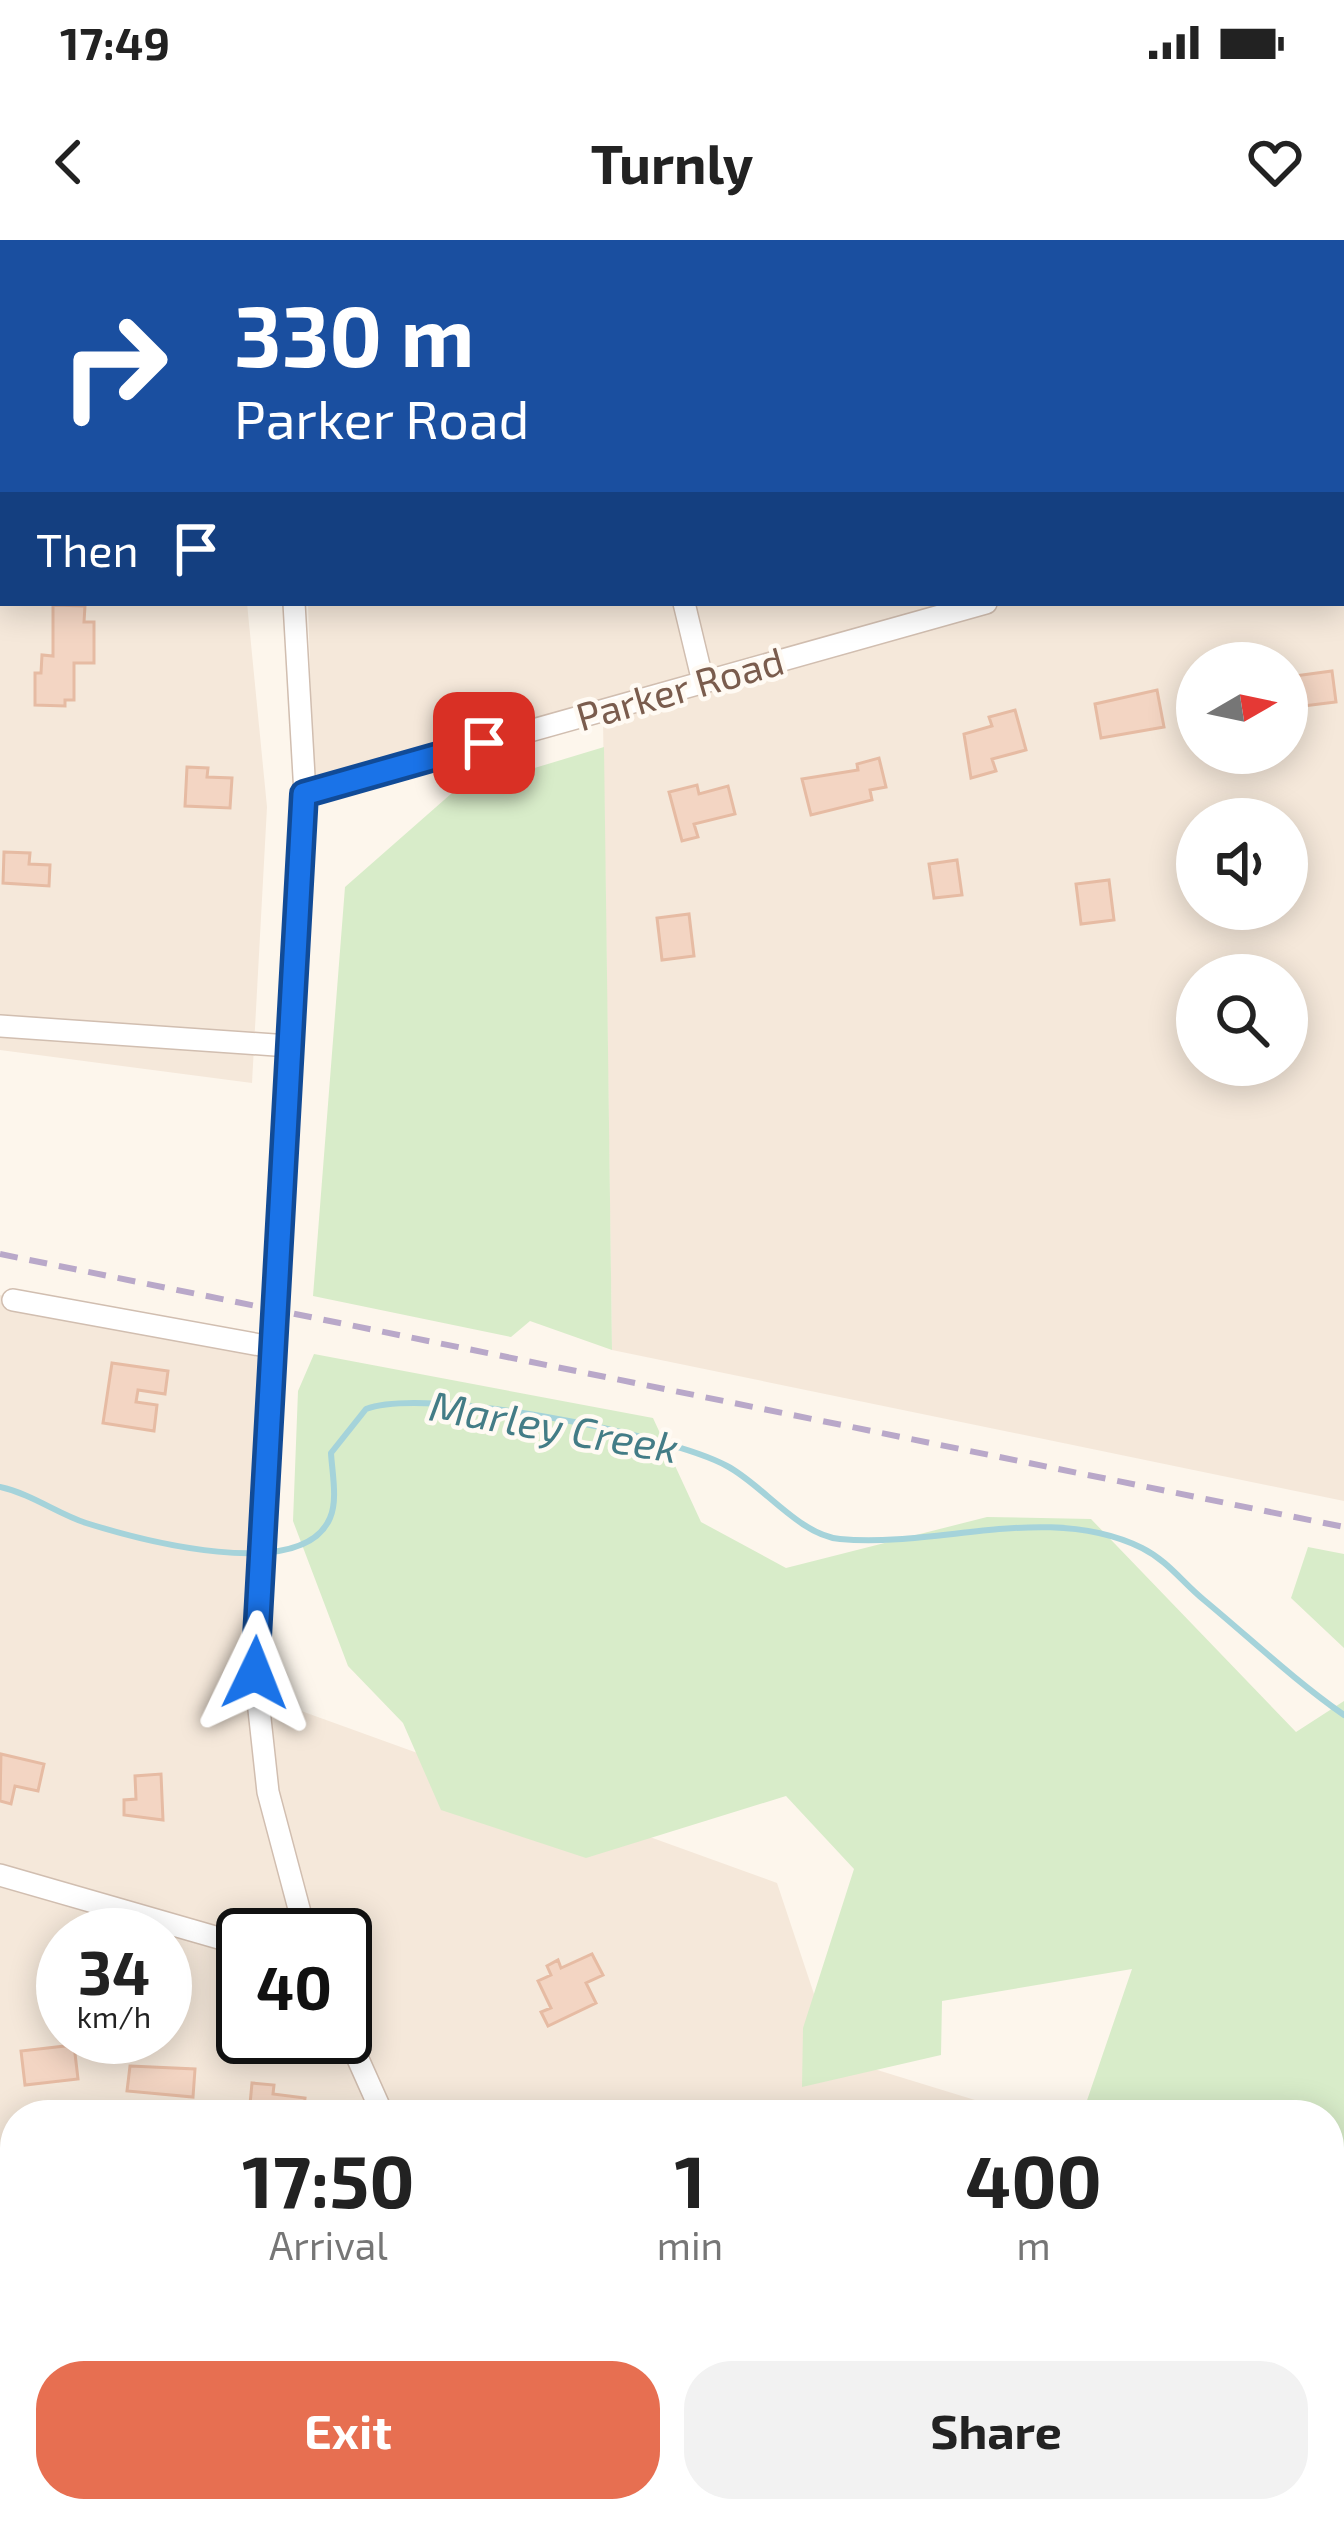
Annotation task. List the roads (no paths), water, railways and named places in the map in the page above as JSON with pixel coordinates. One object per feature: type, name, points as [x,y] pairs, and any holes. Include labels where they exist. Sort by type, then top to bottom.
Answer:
[{"type":"street","points":[[293,606],[304,794],[255,1673],[263,1758],[282,1856],[298,1908]]},
{"type":"street","points":[[685,606],[703,682]]},
{"type":"street","name":"Parker Road","points":[[304,794],[975,606]]},
{"type":"street","points":[[0,1026],[289,1046]]},
{"type":"street","points":[[13,1300],[271,1347]]},
{"type":"street","points":[[0,1875],[216,1937]]},
{"type":"street","points":[[360,2064],[376,2100]]},
{"type":"waterway","name":"Marley Creek","points":[[0,1487],[86,1523],[143,1539],[218,1552],[288,1549],[314,1538],[330,1518],[334,1495],[331,1453],[366,1409],[439,1404],[547,1417],[697,1453],[741,1474],[810,1529],[840,1539],[1069,1528],[1142,1548],[1344,1715]]},
{"type":"railway","points":[[0,1254],[1344,1527]]}]
